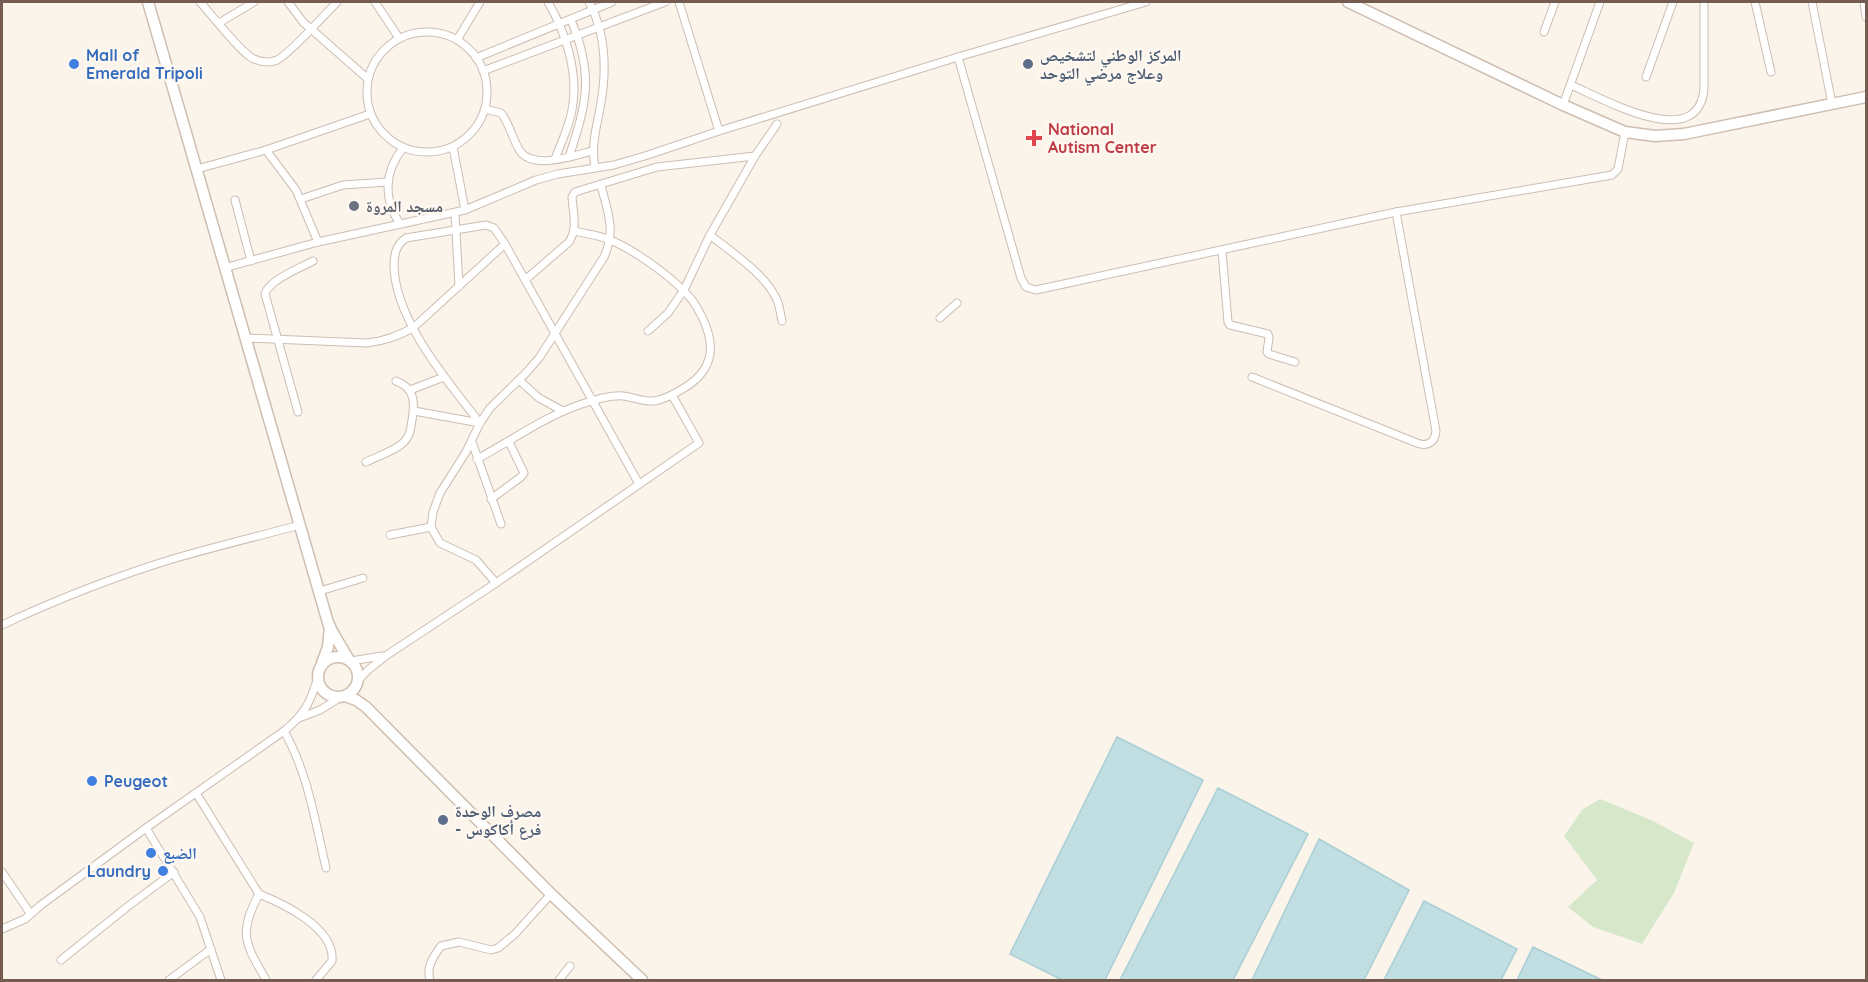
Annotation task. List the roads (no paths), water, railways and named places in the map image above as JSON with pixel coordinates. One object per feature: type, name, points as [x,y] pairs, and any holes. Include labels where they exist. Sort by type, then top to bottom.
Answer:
[{"type":"main road","points":[[148,2],[330,626],[357,670],[357,684],[366,707]]},
{"type":"main road","points":[[1348,2],[1563,105],[1625,132],[1655,136],[1684,134],[1866,97]]},
{"type":"main road","points":[[330,626],[328,647],[318,677],[325,692],[356,700],[366,707],[551,894],[642,981]]},
{"type":"main road","points":[[321,666],[333,657],[344,657],[350,661]]},
{"type":"main road","points":[[343,696],[357,684]]},
{"type":"street","points":[[200,2],[243,51],[253,59],[264,62],[276,60],[286,53],[337,2]]},
{"type":"street","points":[[219,23],[254,2]]},
{"type":"street","points":[[288,2],[303,22],[368,79]]},
{"type":"street","points":[[375,2],[399,38]]},
{"type":"street","points":[[457,40],[480,2]]},
{"type":"street","points":[[548,2],[566,40],[573,77],[573,106],[555,159]]},
{"type":"street","points":[[589,2],[600,27],[604,72],[601,106],[592,151],[595,168]]},
{"type":"street","points":[[476,58],[612,2]]},
{"type":"street","points":[[483,71],[665,2]]},
{"type":"street","points":[[679,2],[719,131]]},
{"type":"street","points":[[224,268],[318,242],[455,213],[536,180],[648,155],[958,57],[1146,2]]},
{"type":"street","points":[[1544,33],[1555,2]]},
{"type":"street","points":[[1563,105],[1600,2]]},
{"type":"street","points":[[1646,78],[1673,2]]},
{"type":"street","points":[[1571,85],[1654,119],[1675,120],[1693,114],[1703,98],[1704,89],[1704,2]]},
{"type":"street","points":[[1755,2],[1771,72]]},
{"type":"street","points":[[1812,2],[1832,104]]},
{"type":"street","points":[[1864,2],[1866,17]]},
{"type":"street","points":[[568,157],[581,120],[586,84],[578,36],[571,20]]},
{"type":"street","points":[[434,32],[457,40],[471,51],[483,71],[487,90],[485,109],[476,128],[462,142],[441,151],[415,152],[403,148],[383,134],[370,114],[366,91],[372,67],[388,46],[410,34],[434,32]]},
{"type":"street","points":[[958,57],[1021,278],[1026,287],[1036,290],[1396,212],[1612,175],[1618,169],[1625,132]]},
{"type":"street","points":[[485,109],[498,111],[503,115],[520,151],[530,159],[555,159],[592,151]]},
{"type":"street","points":[[196,169],[266,150],[370,114]]},
{"type":"street","points":[[570,117],[581,120]]},
{"type":"street","points":[[648,331],[668,313],[684,290],[710,235],[755,156],[777,124]]},
{"type":"street","points":[[453,147],[465,210]]},
{"type":"street","points":[[400,224],[390,204],[387,182],[392,164],[403,148]]},
{"type":"street","points":[[266,150],[291,180],[318,242]]},
{"type":"street","points":[[525,280],[569,242],[575,231],[572,197],[578,191],[601,186],[657,167],[755,156]]},
{"type":"street","points":[[301,199],[343,185],[387,182]]},
{"type":"street","points":[[496,583],[476,560],[440,543],[431,527],[434,512],[441,493],[472,442],[480,423],[499,398],[533,366],[604,257],[610,240],[610,218],[601,186]]},
{"type":"street","points":[[235,200],[251,261]]},
{"type":"street","points":[[1252,377],[1417,443],[1424,445],[1431,443],[1435,438],[1436,430],[1396,212]]},
{"type":"street","points":[[455,213],[459,286]]},
{"type":"street","points":[[480,423],[444,377],[413,328],[396,287],[395,251],[406,238],[456,229],[490,226],[497,231],[639,484]]},
{"type":"street","points":[[477,459],[563,411],[593,401],[621,396],[653,401],[672,395],[690,385],[708,366],[709,334],[702,315],[684,290],[649,263],[610,240],[575,231]]},
{"type":"street","points":[[710,235],[759,275],[770,288],[779,306],[782,321]]},
{"type":"street","points":[[245,338],[367,343],[395,338],[413,328],[505,244]]},
{"type":"street","points":[[1222,250],[1228,322],[1230,325],[1268,334],[1267,352],[1295,362]]},
{"type":"street","points":[[298,412],[266,299],[267,290],[272,283],[313,261]]},
{"type":"street","points":[[940,318],[957,303]]},
{"type":"street","points":[[410,390],[444,377]]},
{"type":"street","points":[[519,380],[539,398],[563,411]]},
{"type":"street","points":[[366,462],[398,447],[410,432],[414,399],[404,384],[396,381]]},
{"type":"street","points":[[357,684],[368,670],[387,655],[699,443],[672,395]]},
{"type":"street","points":[[414,411],[480,423]]},
{"type":"street","points":[[472,442],[501,524]]},
{"type":"street","points":[[492,499],[524,473],[509,442]]},
{"type":"street","points":[[2,625],[46,604],[175,558],[300,525]]},
{"type":"street","points":[[390,535],[431,527]]},
{"type":"street","points":[[320,591],[363,578]]},
{"type":"street","points":[[350,661],[387,655]]},
{"type":"street","points":[[2,929],[24,919],[146,828],[284,731],[299,718],[309,703],[318,677]]},
{"type":"street","points":[[299,718],[320,710],[343,696]]},
{"type":"street","points":[[284,731],[296,752],[308,787],[326,868]]},
{"type":"street","points":[[196,793],[260,894],[310,921],[323,936],[330,947],[332,961],[316,981]]},
{"type":"street","points":[[146,828],[200,917],[221,981]]},
{"type":"street","points":[[2,872],[30,913]]},
{"type":"street","points":[[61,960],[174,873]]},
{"type":"street","points":[[260,894],[249,914],[245,930],[249,952],[266,981]]},
{"type":"street","points":[[430,981],[429,968],[441,946],[459,942],[491,950],[498,948],[516,934],[551,894]]},
{"type":"street","points":[[169,981],[212,949]]},
{"type":"street","points":[[559,981],[570,966]]},
{"type":"water","points":[[1117,737],[1203,780],[1105,980],[1062,980],[1010,954]]},
{"type":"water","points":[[1218,788],[1308,834],[1233,980],[1120,980]]},
{"type":"water","points":[[1319,839],[1409,890],[1364,980],[1252,980]]},
{"type":"water","points":[[1424,901],[1517,949],[1501,980],[1384,980]]},
{"type":"water","points":[[1533,947],[1602,980],[1517,980]]},
{"type":"place","name":"Mall of Emerald Tripoli","points":[[74,64]]},
{"type":"place","name":"المركز الوطني لتشخيص وعلاج مرضي التوحد","points":[[1028,64]]},
{"type":"place","name":"National Autism Center","points":[[1034,138]]},
{"type":"place","name":"مسجد المروة","points":[[354,206]]},
{"type":"place","name":"Peugeot","points":[[92,781]]},
{"type":"place","name":"مصرف الوحدة - فرع أكاكوس","points":[[443,820]]},
{"type":"place","name":"الضبع","points":[[151,853]]},
{"type":"place","name":"Laundry","points":[[163,871]]}]
